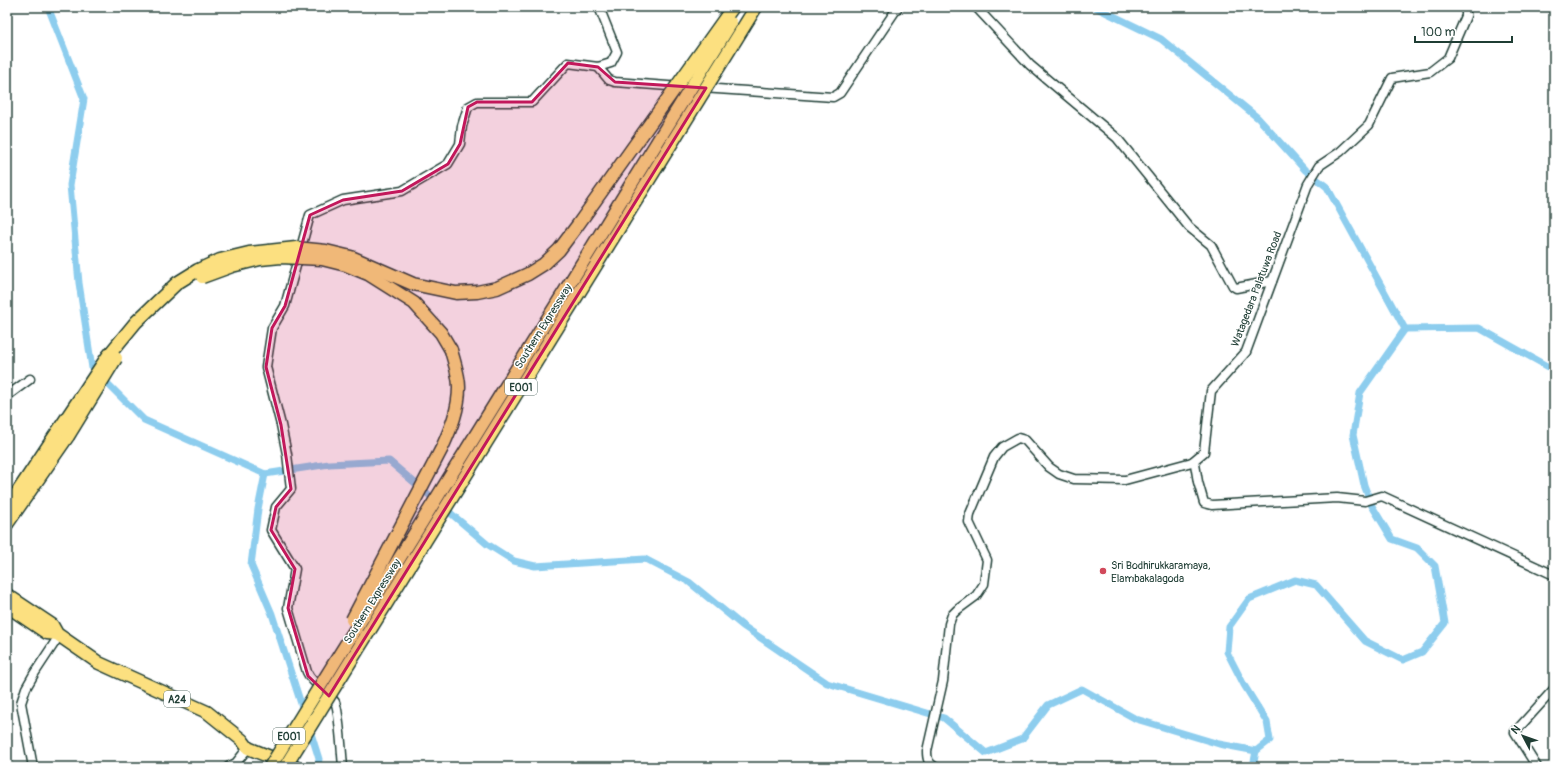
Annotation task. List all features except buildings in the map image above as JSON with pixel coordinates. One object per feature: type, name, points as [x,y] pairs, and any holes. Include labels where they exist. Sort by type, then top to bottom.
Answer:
[{"type":"highway","points":[[7,524],[63,434],[108,356],[136,322],[178,283],[198,270],[220,260],[249,252],[296,248],[326,251],[351,257],[413,284],[456,293],[477,292],[497,288],[533,271],[544,264],[559,250],[577,226],[733,7]]},
{"type":"highway","name":"Southern Expressway","points":[[270,767],[741,7]]},
{"type":"highway","name":"Southern Expressway","points":[[285,767],[756,7]]},
{"type":"highway","points":[[7,508],[63,434],[119,354],[161,305],[181,289],[208,274],[260,259],[281,257],[322,259],[346,265],[368,274],[414,303],[441,333],[451,350],[459,386],[458,403],[453,423],[442,448],[308,704]]},
{"type":"highway","name":"A24","points":[[7,595],[52,625],[58,635]]},
{"type":"highway","name":"A24","points":[[7,606],[47,633],[58,635],[99,663],[206,712],[242,740],[248,748],[295,767]]},
{"type":"street","points":[[342,767],[336,703],[308,676],[288,608],[295,569],[271,530],[276,507],[291,489],[286,454],[266,367],[272,328],[285,306],[310,215],[343,200],[402,191],[448,164],[460,144],[462,126],[468,107],[477,102],[532,102],[568,63],[598,67],[611,63],[617,52],[599,7]]},
{"type":"street","points":[[598,67],[610,80],[615,82],[833,97],[840,93],[898,7]]},
{"type":"street","points":[[976,7],[1030,65],[1117,138],[1189,227],[1211,245],[1233,286],[1236,288],[1272,281]]},
{"type":"street","name":"Watagedara Palatuwa Road","points":[[1192,462],[1204,452],[1211,391],[1246,352],[1308,184],[1319,166],[1340,152],[1369,125],[1392,78],[1430,72],[1448,58],[1466,16],[1466,7]]},
{"type":"street","points":[[7,396],[30,379]]},
{"type":"street","points":[[935,767],[929,763],[927,758],[933,723],[940,699],[943,681],[949,624],[952,615],[976,596],[984,584],[987,560],[969,522],[970,514],[994,457],[1002,447],[1018,438],[1025,440],[1048,467],[1059,474],[1074,479],[1124,480],[1192,462],[1195,464],[1204,503],[1212,505],[1336,498],[1364,501],[1382,496],[1554,575]]},
{"type":"street","points":[[33,767],[21,703],[26,688],[58,635]]},
{"type":"street","points":[[1537,767],[1515,732],[1554,688]]},
{"type":"street","points":[[228,767],[236,763],[248,748]]},
{"type":"highlighted area","points":[[568,63],[598,67],[615,82],[706,88],[329,696],[308,676],[288,608],[295,569],[271,530],[276,507],[291,489],[281,425],[266,367],[272,328],[285,306],[310,215],[343,200],[402,191],[448,164],[460,144],[468,107],[477,102],[532,102]]},
{"type":"waterway","points":[[48,7],[84,99],[70,185],[79,283],[92,368],[144,420],[265,474],[329,464],[389,461],[487,544],[514,561],[535,566],[645,559],[689,582],[743,626],[827,683],[944,718],[986,753],[1022,739],[1048,705],[1082,689],[1136,719],[1219,744],[1256,751],[1270,740],[1267,722],[1244,685],[1227,652],[1229,627],[1249,599],[1295,580],[1316,585],[1365,641],[1403,660],[1422,652],[1445,623],[1435,566],[1417,548],[1392,539],[1372,506],[1364,485],[1353,435],[1360,393],[1405,329]]},
{"type":"waterway","points":[[1095,7],[1161,39],[1258,118],[1305,170],[1327,187],[1405,329],[1479,328],[1554,370]]},
{"type":"waterway","points":[[265,474],[258,509],[251,565],[272,614],[304,713]]},
{"type":"waterway","points":[[309,727],[319,759],[318,767]]},
{"type":"waterway","points":[[1253,767],[1256,751]]},
{"type":"place","name":"Sri Bodhirukkaramaya, Elambakalagoda","points":[[1103,571]]}]
